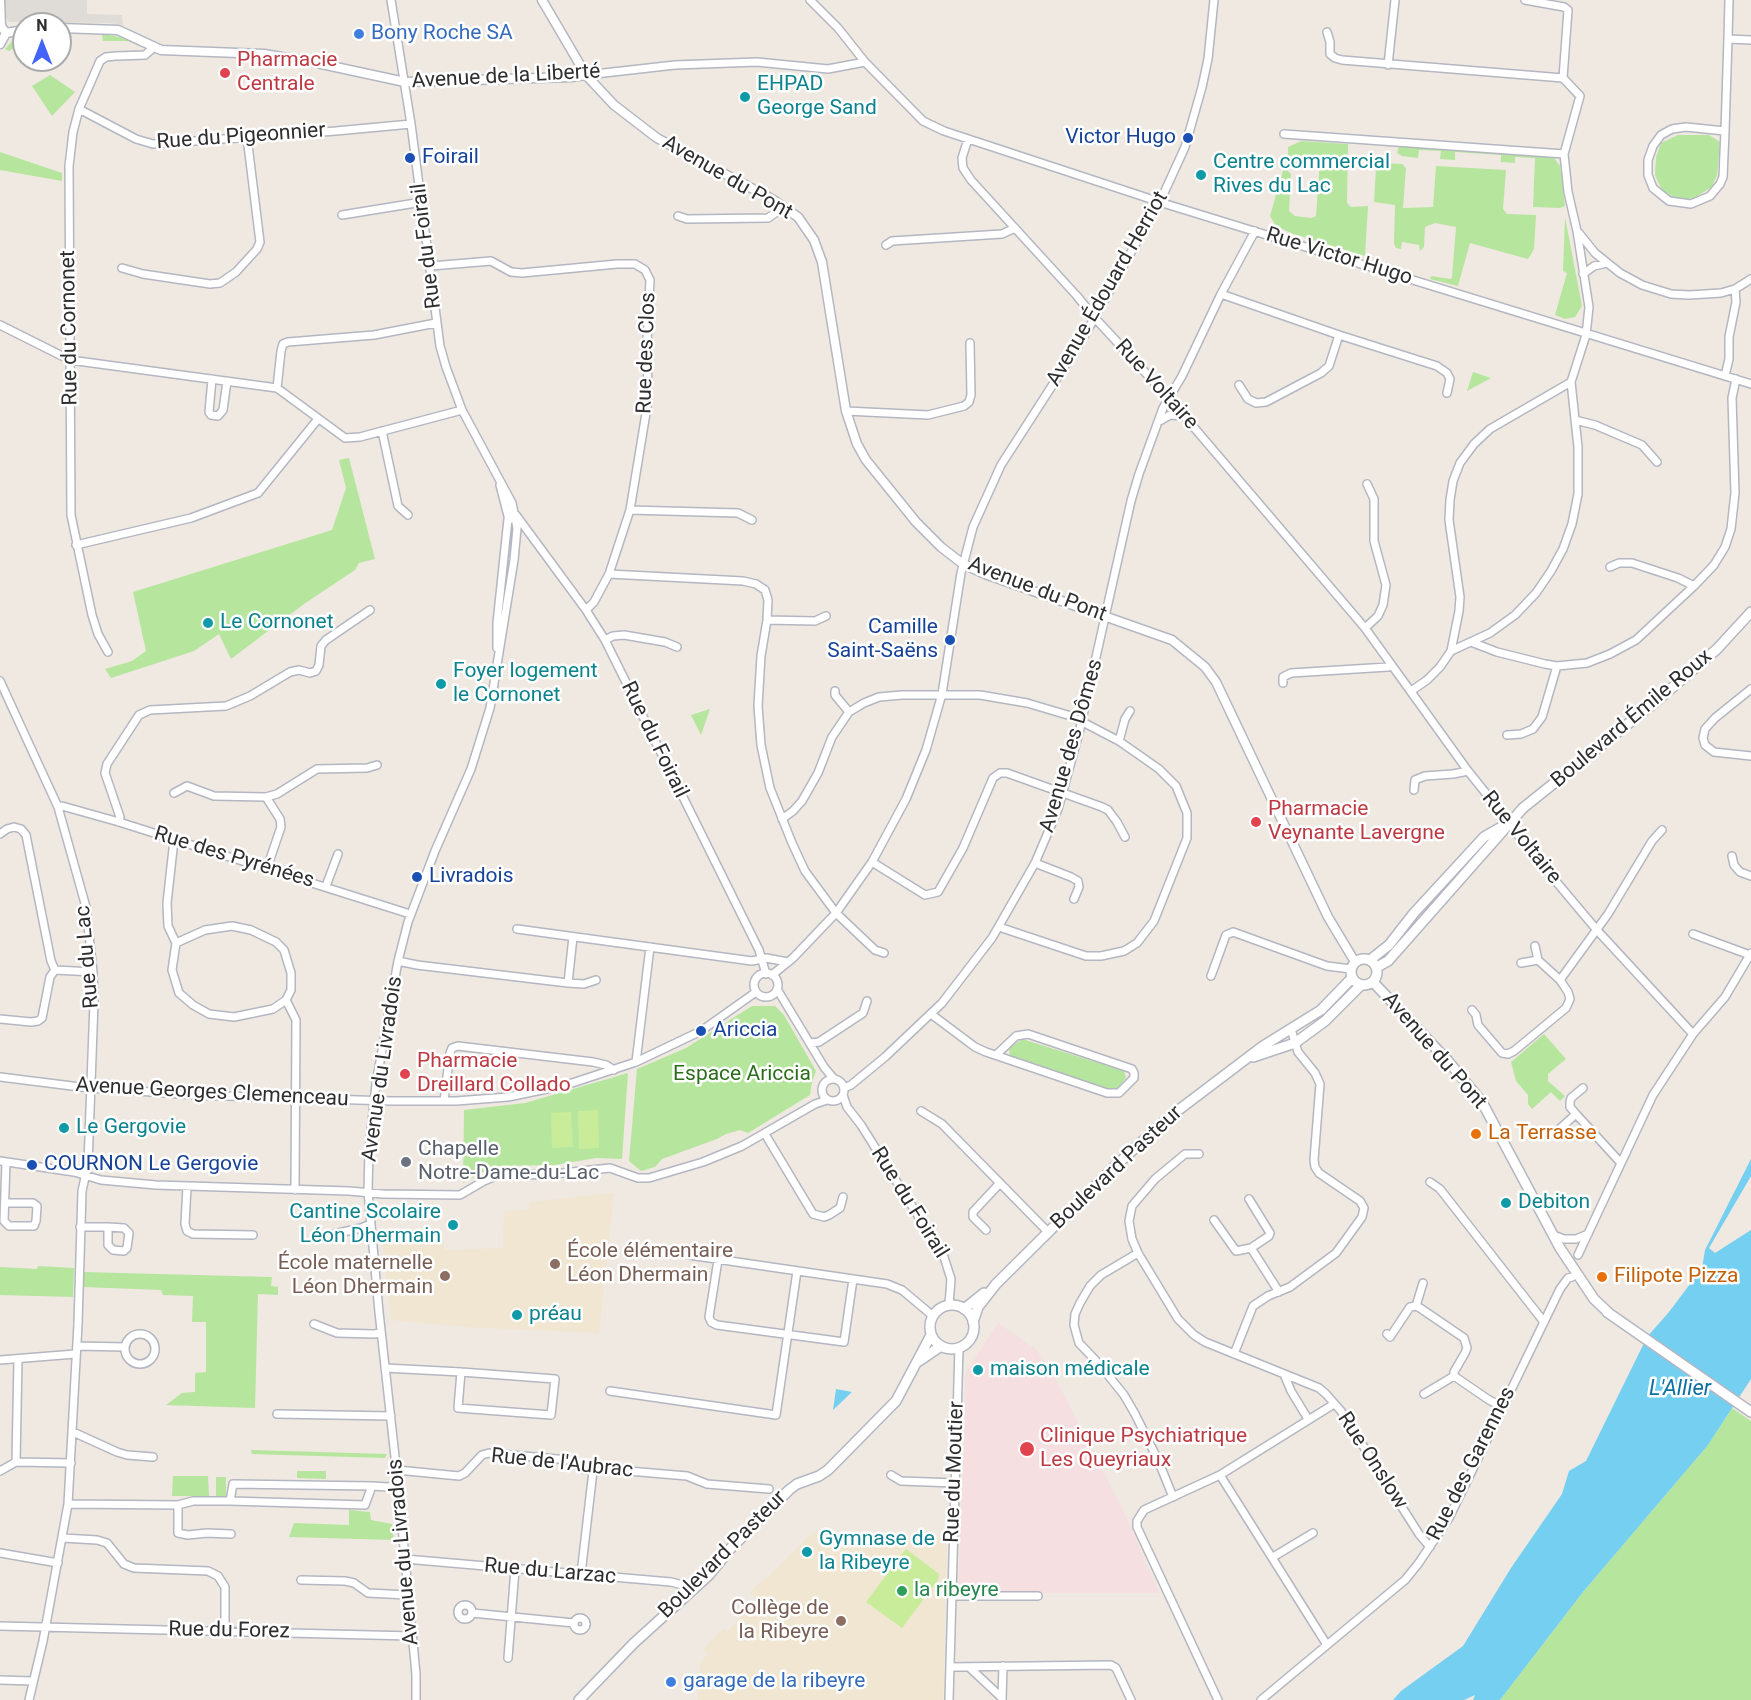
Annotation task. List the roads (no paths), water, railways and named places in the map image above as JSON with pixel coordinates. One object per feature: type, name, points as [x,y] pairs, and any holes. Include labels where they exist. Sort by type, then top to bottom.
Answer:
[{"type":"main road","name":"Boulevard Émile Roux","points":[[1377,967],[1388,961],[1496,841],[1509,822],[1530,802],[1642,713],[1717,649],[1751,612]]},
{"type":"main road","name":"Boulevard Émile Roux","points":[[1370,960],[1389,945],[1414,913],[1484,837],[1509,822]]},
{"type":"main road","points":[[1362,959],[1370,960],[1377,967],[1377,975],[1373,982],[1361,985],[1353,970],[1362,959]]},
{"type":"main road","name":"Boulevard Pasteur","points":[[973,1322],[978,1307],[996,1284],[1168,1118],[1263,1046],[1321,1010],[1353,970]]},
{"type":"main road","name":"Avenue du Pont","points":[[1373,982],[1448,1061],[1482,1102],[1560,1248],[1594,1299],[1611,1315]]},
{"type":"main road","name":"Boulevard Pasteur","points":[[1245,1060],[1295,1043],[1325,1021],[1361,985]]},
{"type":"main road","name":"Avenue du Pont","points":[[1560,1248],[1572,1277],[1579,1287],[1611,1315]]},
{"type":"main road","name":"Boulevard Pasteur","points":[[964,1309],[996,1284]]},
{"type":"main road","points":[[949,1305],[964,1309],[973,1322],[969,1340],[959,1347],[941,1346],[931,1335],[933,1316],[949,1305]]},
{"type":"main road","points":[[1611,1315],[1749,1411]]},
{"type":"main road","name":"Boulevard Pasteur","points":[[579,1700],[634,1643],[694,1588],[789,1490],[828,1470],[896,1401],[931,1335]]},
{"type":"main road","name":"Boulevard Pasteur","points":[[915,1364],[941,1346]]},
{"type":"street","points":[[0,0],[1,26],[6,33]]},
{"type":"street","name":"Rue du Foirail","points":[[391,0],[431,266],[436,323],[446,367],[462,410],[509,496],[514,513],[586,610],[604,640],[769,974]]},
{"type":"street","name":"Avenue du Pont","points":[[542,0],[586,75],[614,105],[649,132],[772,199],[798,217],[814,240],[822,262],[849,426],[866,460],[916,522],[941,547],[963,564],[985,574],[1172,640],[1205,667],[1216,682],[1353,970]]},
{"type":"street","points":[[810,0],[838,28],[865,62]]},
{"type":"street","name":"Avenue Édouard Herriot","points":[[963,564],[973,527],[1001,465],[1106,299],[1160,201],[1185,147],[1208,59],[1214,0]]},
{"type":"street","points":[[1388,65],[1395,0]]},
{"type":"street","points":[[1525,0],[1564,7],[1568,10],[1563,78]]},
{"type":"street","points":[[1725,131],[1679,127],[1661,135],[1653,146],[1648,160],[1648,174],[1653,188],[1663,198],[1676,203],[1696,203],[1717,190],[1723,177],[1725,131],[1728,39],[1730,0]]},
{"type":"street","name":"Avenue de la Liberté","points":[[72,28],[118,30],[161,50],[273,56],[405,82],[571,77],[681,65],[757,62],[828,69],[865,62]]},
{"type":"street","points":[[6,33],[12,32]]},
{"type":"street","points":[[0,44],[6,33]]},
{"type":"street","points":[[1327,33],[1330,54],[1335,58],[1388,65],[1563,78],[1580,96],[1564,154],[1568,192],[1577,231],[1589,307],[1586,335],[1571,382],[1578,447],[1578,494],[1572,524],[1563,549],[1536,593],[1515,615],[1490,633],[1451,651]]},
{"type":"street","points":[[1728,39],[1751,40]]},
{"type":"street","name":"Rue du Cornonet","points":[[108,652],[98,634],[92,615],[71,515],[68,177],[72,140],[79,109],[100,61],[106,57],[145,55],[153,48]]},
{"type":"street","name":"Rue Victor Hugo","points":[[865,62],[928,125],[1255,231],[1586,335],[1751,384]]},
{"type":"street","name":"Rue du Pigeonnier","points":[[79,109],[147,143],[411,123]]},
{"type":"street","points":[[1284,134],[1564,154]]},
{"type":"street","points":[[122,268],[143,274],[210,284],[220,283],[236,272],[260,243],[247,137]]},
{"type":"street","name":"Rue Voltaire","points":[[968,139],[962,158],[963,168],[1168,397],[1365,628],[1468,771],[1522,841],[1596,929],[1693,1034]]},
{"type":"street","points":[[342,215],[422,202]]},
{"type":"street","points":[[678,216],[687,219],[768,218],[784,207]]},
{"type":"street","points":[[886,245],[892,241],[1002,234],[1015,228]]},
{"type":"street","name":"Avenue des Dômes","points":[[844,1091],[932,1014],[999,927],[1035,863],[1063,793],[1082,722],[1131,501],[1158,422],[1168,397],[1182,376],[1221,294],[1255,231]]},
{"type":"street","points":[[1577,231],[1595,253],[1607,263],[1642,285],[1671,294],[1721,293],[1735,289],[1751,279]]},
{"type":"street","name":"Rue des Clos","points":[[431,266],[491,261],[511,272],[522,273],[635,264],[645,270],[650,280],[647,343],[648,401],[630,510],[609,574],[594,602],[586,610]]},
{"type":"street","points":[[1583,274],[1594,266],[1607,263]]},
{"type":"street","points":[[1725,376],[1736,302],[1735,289]]},
{"type":"street","points":[[1221,294],[1437,366],[1448,374],[1450,379],[1447,393]]},
{"type":"street","points":[[277,388],[278,366],[283,345],[288,342],[374,335],[436,323]]},
{"type":"street","points":[[0,325],[70,360],[277,388],[345,438],[352,439],[462,410]]},
{"type":"street","points":[[1239,385],[1248,399],[1256,403],[1266,402],[1321,373],[1332,360],[1339,335]]},
{"type":"street","points":[[846,411],[928,415],[964,406],[969,402],[971,395],[970,343]]},
{"type":"street","points":[[212,379],[209,412],[211,415],[218,416],[223,410],[227,381]]},
{"type":"street","points":[[1471,642],[1497,652],[1557,666],[1587,663],[1624,648],[1636,640],[1694,586],[1714,565],[1725,547],[1731,529],[1735,493],[1732,406],[1736,379]]},
{"type":"street","points":[[1411,691],[1440,667],[1451,651],[1460,597],[1449,520],[1453,482],[1460,463],[1474,444],[1490,429],[1571,382]]},
{"type":"street","points":[[1158,422],[1170,416],[1184,416]]},
{"type":"street","points":[[76,545],[191,518],[258,493],[318,419]]},
{"type":"street","points":[[1575,420],[1595,425],[1642,445],[1657,462]]},
{"type":"street","points":[[382,431],[398,506],[408,515]]},
{"type":"street","name":"Rue du Foirail","points":[[499,481],[508,519]]},
{"type":"street","points":[[1365,628],[1378,616],[1383,605],[1386,585],[1374,541],[1374,499],[1366,484]]},
{"type":"street","points":[[630,510],[738,513],[752,520]]},
{"type":"street","name":"Avenue du Livradois","points":[[416,1700],[397,1470],[368,1192],[369,1150],[374,1100],[399,961],[411,914],[480,744],[490,708],[514,560],[517,528],[514,513]]},
{"type":"street","points":[[508,519],[517,528],[529,532]]},
{"type":"street","name":"Avenue du Livradois","points":[[497,670],[497,624],[508,519]]},
{"type":"street","points":[[1610,567],[1619,563],[1632,563],[1678,578],[1694,586]]},
{"type":"street","points":[[757,978],[769,974],[788,962],[836,913],[873,862],[892,828],[926,750],[942,694],[963,564]]},
{"type":"street","points":[[609,574],[743,581],[756,584],[765,590],[768,600],[767,620],[761,656],[758,703],[760,745],[770,788],[805,871],[836,913],[875,950],[884,954]]},
{"type":"street","points":[[119,822],[120,817],[105,773],[107,764],[139,715],[150,710],[226,706],[250,696],[290,672],[316,671],[321,646],[326,640],[370,610]]},
{"type":"street","points":[[767,620],[815,621],[826,616]]},
{"type":"street","points":[[604,640],[624,635],[665,642],[677,647]]},
{"type":"street","points":[[1282,683],[1283,677],[1291,673],[1391,665]]},
{"type":"street","points":[[1507,735],[1521,734],[1533,729],[1542,717],[1557,666]]},
{"type":"street","name":"Rue du Lac","points":[[0,681],[58,807],[86,907],[93,972],[86,1176],[82,1184],[78,1324],[68,1504],[46,1627],[29,1700]]},
{"type":"street","points":[[1751,689],[1715,718],[1706,729],[1703,738],[1705,745],[1714,752],[1751,756]]},
{"type":"street","points":[[835,691],[835,695],[849,712]]},
{"type":"street","points":[[782,819],[793,812],[802,801],[818,773],[832,736],[849,712],[879,697],[902,694],[980,695],[1006,699],[1071,716],[1119,741],[1159,769],[1176,786],[1187,813],[1187,838],[1154,921],[1137,943],[1124,951],[1101,956],[1086,956],[999,927]]},
{"type":"street","points":[[1119,741],[1125,719],[1130,711]]},
{"type":"street","points":[[174,793],[187,786],[214,796],[266,797],[277,794],[317,769],[367,768],[377,765]]},
{"type":"street","points":[[1414,790],[1415,780],[1425,776],[1468,771]]},
{"type":"street","points":[[873,862],[925,895],[938,892],[963,848],[993,778],[1000,773],[1007,773],[1108,810],[1125,837]]},
{"type":"street","points":[[266,797],[280,819],[281,827],[267,868]]},
{"type":"street","name":"Rue des Pyrénées","points":[[58,807],[62,806],[119,822],[411,914]]},
{"type":"street","points":[[0,834],[14,827],[26,834],[51,961],[55,970]]},
{"type":"street","points":[[1560,980],[1608,914],[1652,841],[1662,831]]},
{"type":"street","points":[[174,840],[167,903],[168,926],[176,943],[172,970],[179,993],[208,1014],[234,1017],[273,1009],[285,1000],[291,990],[291,973],[284,950],[251,930],[232,926],[205,930],[176,943]]},
{"type":"street","points":[[326,886],[338,854]]},
{"type":"street","points":[[1732,856],[1734,865],[1740,872],[1751,876]]},
{"type":"street","points":[[1035,863],[1078,881],[1079,887],[1074,899]]},
{"type":"street","points":[[517,929],[752,961],[761,959],[788,962]]},
{"type":"street","points":[[1211,976],[1226,935],[1233,932],[1327,966],[1353,970]]},
{"type":"street","points":[[1578,1255],[1653,1095],[1693,1034],[1725,997],[1750,954],[1694,934]]},
{"type":"street","points":[[568,983],[573,937]]},
{"type":"street","points":[[1472,1010],[1478,1024],[1502,1053],[1508,1054],[1566,1008],[1570,999],[1568,992],[1560,980],[1538,960],[1535,946]]},
{"type":"street","points":[[636,1062],[650,947]]},
{"type":"street","points":[[761,959],[754,985],[756,992],[762,997],[770,997],[787,1005]]},
{"type":"street","points":[[1521,963],[1538,960]]},
{"type":"street","points":[[399,961],[568,983],[584,984],[596,980]]},
{"type":"street","points":[[55,970],[93,972]]},
{"type":"street","points":[[0,1019],[38,1022],[42,1018],[50,977],[55,970]]},
{"type":"street","points":[[5,1203],[33,1203],[37,1206],[34,1226],[6,1224],[4,1221],[3,1161],[101,1180],[187,1187],[460,1195],[484,1180],[496,1176],[553,1174],[602,1168],[616,1169],[638,1178],[649,1178],[722,1155],[765,1134],[815,1104],[831,1100],[844,1091],[842,1083],[834,1078],[824,1066],[777,989],[777,981],[769,974]]},
{"type":"street","points":[[770,997],[777,989]]},
{"type":"street","name":"Avenue Georges Clemenceau","points":[[0,1077],[90,1088],[194,1095],[444,1101],[525,1094],[566,1085],[636,1062],[701,1031],[756,992]]},
{"type":"street","points":[[285,1000],[296,1020],[296,1190]]},
{"type":"street","points":[[811,1043],[819,1041],[863,1013],[867,1001]]},
{"type":"street","points":[[932,1014],[975,1047],[996,1055],[1107,1093],[1119,1093],[1134,1078],[1132,1069],[1028,1034],[1016,1036],[996,1055]]},
{"type":"street","points":[[1234,1354],[1253,1306],[1268,1296],[1290,1287],[1336,1253],[1362,1217],[1364,1208],[1360,1201],[1319,1173],[1315,1167],[1320,1084],[1295,1043],[1291,1029]]},
{"type":"street","points":[[444,1101],[450,1053],[452,1048],[458,1046],[593,1062],[606,1065],[614,1070]]},
{"type":"street","points":[[824,1066],[822,1094],[831,1100]]},
{"type":"street","points":[[823,1084],[834,1078]]},
{"type":"street","points":[[1583,1088],[1571,1098],[1570,1107],[1620,1162]]},
{"type":"street","name":"Rue du Foirail","points":[[844,1091],[847,1107],[861,1125],[944,1257],[951,1279],[949,1305]]},
{"type":"street","name":"Rue du Foirail","points":[[831,1100],[847,1107]]},
{"type":"street","points":[[921,1111],[942,1125],[1048,1232]]},
{"type":"street","points":[[1554,1134],[1576,1114]]},
{"type":"street","points":[[765,1134],[813,1214],[824,1217],[828,1215],[840,1208],[843,1197]]},
{"type":"street","name":"Rue Onslow","points":[[1198,1154],[1185,1154],[1155,1179],[1132,1206],[1129,1221],[1132,1239],[1138,1252],[1178,1319],[1186,1328],[1205,1342],[1319,1388],[1334,1404],[1399,1500],[1419,1534],[1430,1547]]},
{"type":"street","points":[[1430,1182],[1440,1189],[1544,1322]]},
{"type":"street","points":[[986,1230],[973,1217],[973,1212],[1000,1183]]},
{"type":"street","points":[[187,1187],[185,1224],[187,1231],[193,1234],[253,1235]]},
{"type":"street","points":[[1214,1220],[1236,1251],[1251,1248],[1270,1233],[1249,1199]]},
{"type":"street","points":[[316,1238],[371,1224]]},
{"type":"street","points":[[80,1227],[108,1227]]},
{"type":"street","points":[[1553,1235],[1564,1239],[1576,1239],[1588,1234]]},
{"type":"street","points":[[1251,1248],[1279,1292]]},
{"type":"street","points":[[1138,1252],[1101,1275],[1090,1286],[1075,1314],[1074,1325],[1079,1343],[1124,1395],[1135,1414],[1173,1497]]},
{"type":"street","points":[[689,1255],[896,1286],[933,1316]]},
{"type":"street","points":[[718,1260],[709,1317],[711,1322],[717,1325],[844,1342],[853,1279]]},
{"type":"street","points":[[610,1390],[776,1415],[797,1271]]},
{"type":"street","name":"Rue des Garennes","points":[[1262,1700],[1405,1580],[1430,1547],[1449,1518],[1560,1289],[1568,1278],[1572,1277]]},
{"type":"street","points":[[1416,1306],[1423,1283]]},
{"type":"street","points":[[1387,1334],[1390,1337],[1410,1307],[1416,1306],[1464,1338],[1467,1348],[1454,1376],[1424,1394]]},
{"type":"street","points":[[314,1324],[338,1333],[381,1333]]},
{"type":"street","points":[[141,1333],[153,1340],[156,1350],[147,1363],[136,1364],[127,1358],[124,1347],[132,1335],[141,1333]]},
{"type":"street","points":[[0,1360],[76,1350],[124,1347]]},
{"type":"street","name":"Rue du Moutier","points":[[949,1700],[959,1347]]},
{"type":"street","points":[[16,1462],[18,1359]]},
{"type":"street","points":[[385,1368],[461,1372],[555,1379],[551,1415],[458,1408],[461,1372]]},
{"type":"street","name":"Rue Onslow","points":[[1284,1374],[1290,1391],[1308,1419],[1334,1404]]},
{"type":"street","points":[[1454,1376],[1503,1407]]},
{"type":"street","points":[[277,1414],[391,1416]]},
{"type":"street","points":[[1218,1700],[1137,1527],[1137,1521],[1144,1510],[1220,1475],[1308,1419]]},
{"type":"street","points":[[73,1432],[117,1452],[153,1456]]},
{"type":"street","name":"Rue de l'Aubrac","points":[[397,1470],[459,1476],[465,1473],[482,1455],[489,1453],[569,1460],[583,1469],[593,1471],[606,1469],[687,1476],[707,1484],[770,1489]]},
{"type":"street","points":[[0,1471],[16,1462],[71,1463]]},
{"type":"street","points":[[581,1574],[593,1471]]},
{"type":"street","points":[[891,1475],[901,1481],[955,1483]]},
{"type":"street","points":[[1220,1475],[1326,1645]]},
{"type":"street","points":[[230,1501],[233,1484],[388,1487],[398,1484]]},
{"type":"street","points":[[68,1504],[178,1506],[193,1501],[230,1501],[365,1505],[372,1486]]},
{"type":"street","points":[[178,1506],[178,1533],[188,1535],[231,1534]]},
{"type":"street","points":[[1273,1557],[1313,1533]]},
{"type":"street","points":[[63,1538],[97,1540],[107,1543],[124,1564],[134,1568],[208,1571],[218,1576],[225,1587],[225,1631]]},
{"type":"street","points":[[0,1553],[58,1563]]},
{"type":"street","name":"Rue du Larzac","points":[[405,1560],[671,1582],[694,1588]]},
{"type":"street","points":[[508,1658],[515,1569]]},
{"type":"street","points":[[301,1580],[345,1581],[354,1583],[368,1593],[408,1595]]},
{"type":"street","points":[[952,1596],[1038,1596]]},
{"type":"street","points":[[472,1613],[574,1623]]},
{"type":"street","name":"Rue du Forez","points":[[0,1626],[412,1636]]},
{"type":"street","points":[[950,1667],[1111,1665],[1116,1668],[1131,1700]]},
{"type":"street","points":[[1002,1699],[1003,1666]]},
{"type":"street","points":[[970,1668],[1002,1699]]},
{"type":"street","points":[[0,1680],[33,1681]]},
{"type":"water","name":"L'Allier","points":[[1751,1159],[1751,1176],[1709,1248],[1715,1253],[1751,1230],[1751,1379],[1708,1445],[1583,1592],[1500,1700],[1473,1700],[1475,1695],[1464,1700],[1393,1700],[1401,1691],[1463,1646],[1511,1568],[1562,1494],[1569,1471],[1586,1461],[1647,1337],[1702,1268],[1705,1250]]},
{"type":"water","points":[[836,1389],[852,1392],[833,1410]]},
{"type":"place","name":"Bony Roche SA","points":[[359,34]]},
{"type":"place","name":"Pharmacie Centrale","points":[[225,73]]},
{"type":"place","name":"EHPAD George Sand","points":[[745,97]]},
{"type":"place","name":"Victor Hugo","points":[[1188,138]]},
{"type":"place","name":"Foirail","points":[[410,158]]},
{"type":"place","name":"Centre commercial Rives du Lac","points":[[1201,175]]},
{"type":"place","name":"Le Cornonet","points":[[208,623]]},
{"type":"place","name":"Camille Saint-Saëns","points":[[950,640]]},
{"type":"place","name":"Foyer logement le Cornonet","points":[[441,684]]},
{"type":"place","name":"Pharmacie Veynante Lavergne","points":[[1256,822]]},
{"type":"place","name":"Livradois","points":[[417,877]]},
{"type":"place","name":"Ariccia","points":[[701,1031]]},
{"type":"place","name":"Pharmacie Dreillard Collado","points":[[405,1074]]},
{"type":"place","name":"Le Gergovie","points":[[64,1128]]},
{"type":"place","name":"La Terrasse","points":[[1476,1134]]},
{"type":"place","name":"Chapelle Notre-Dame-du-Lac","points":[[406,1162]]},
{"type":"place","name":"COURNON Le Gergovie","points":[[32,1165]]},
{"type":"place","name":"Debiton","points":[[1506,1203]]},
{"type":"place","name":"Cantine Scolaire Léon Dhermain","points":[[453,1225]]},
{"type":"place","name":"École élémentaire Léon Dhermain","points":[[555,1264]]},
{"type":"place","name":"École maternelle Léon Dhermain","points":[[445,1276]]},
{"type":"place","name":"Filipote Pizza","points":[[1602,1277]]},
{"type":"place","name":"préau","points":[[517,1315]]},
{"type":"place","name":"maison médicale","points":[[978,1370]]},
{"type":"place","name":"Clinique Psychiatrique Les Queyriaux","points":[[1027,1449]]},
{"type":"place","name":"Gymnase de la Ribeyre","points":[[807,1552]]},
{"type":"place","name":"la ribeyre","points":[[902,1591]]},
{"type":"place","name":"Collège de la Ribeyre","points":[[841,1621]]},
{"type":"place","name":"garage de la ribeyre","points":[[671,1682]]},
{"type":"park label","name":"Espace Ariccia","points":[[742,1075]]}]
